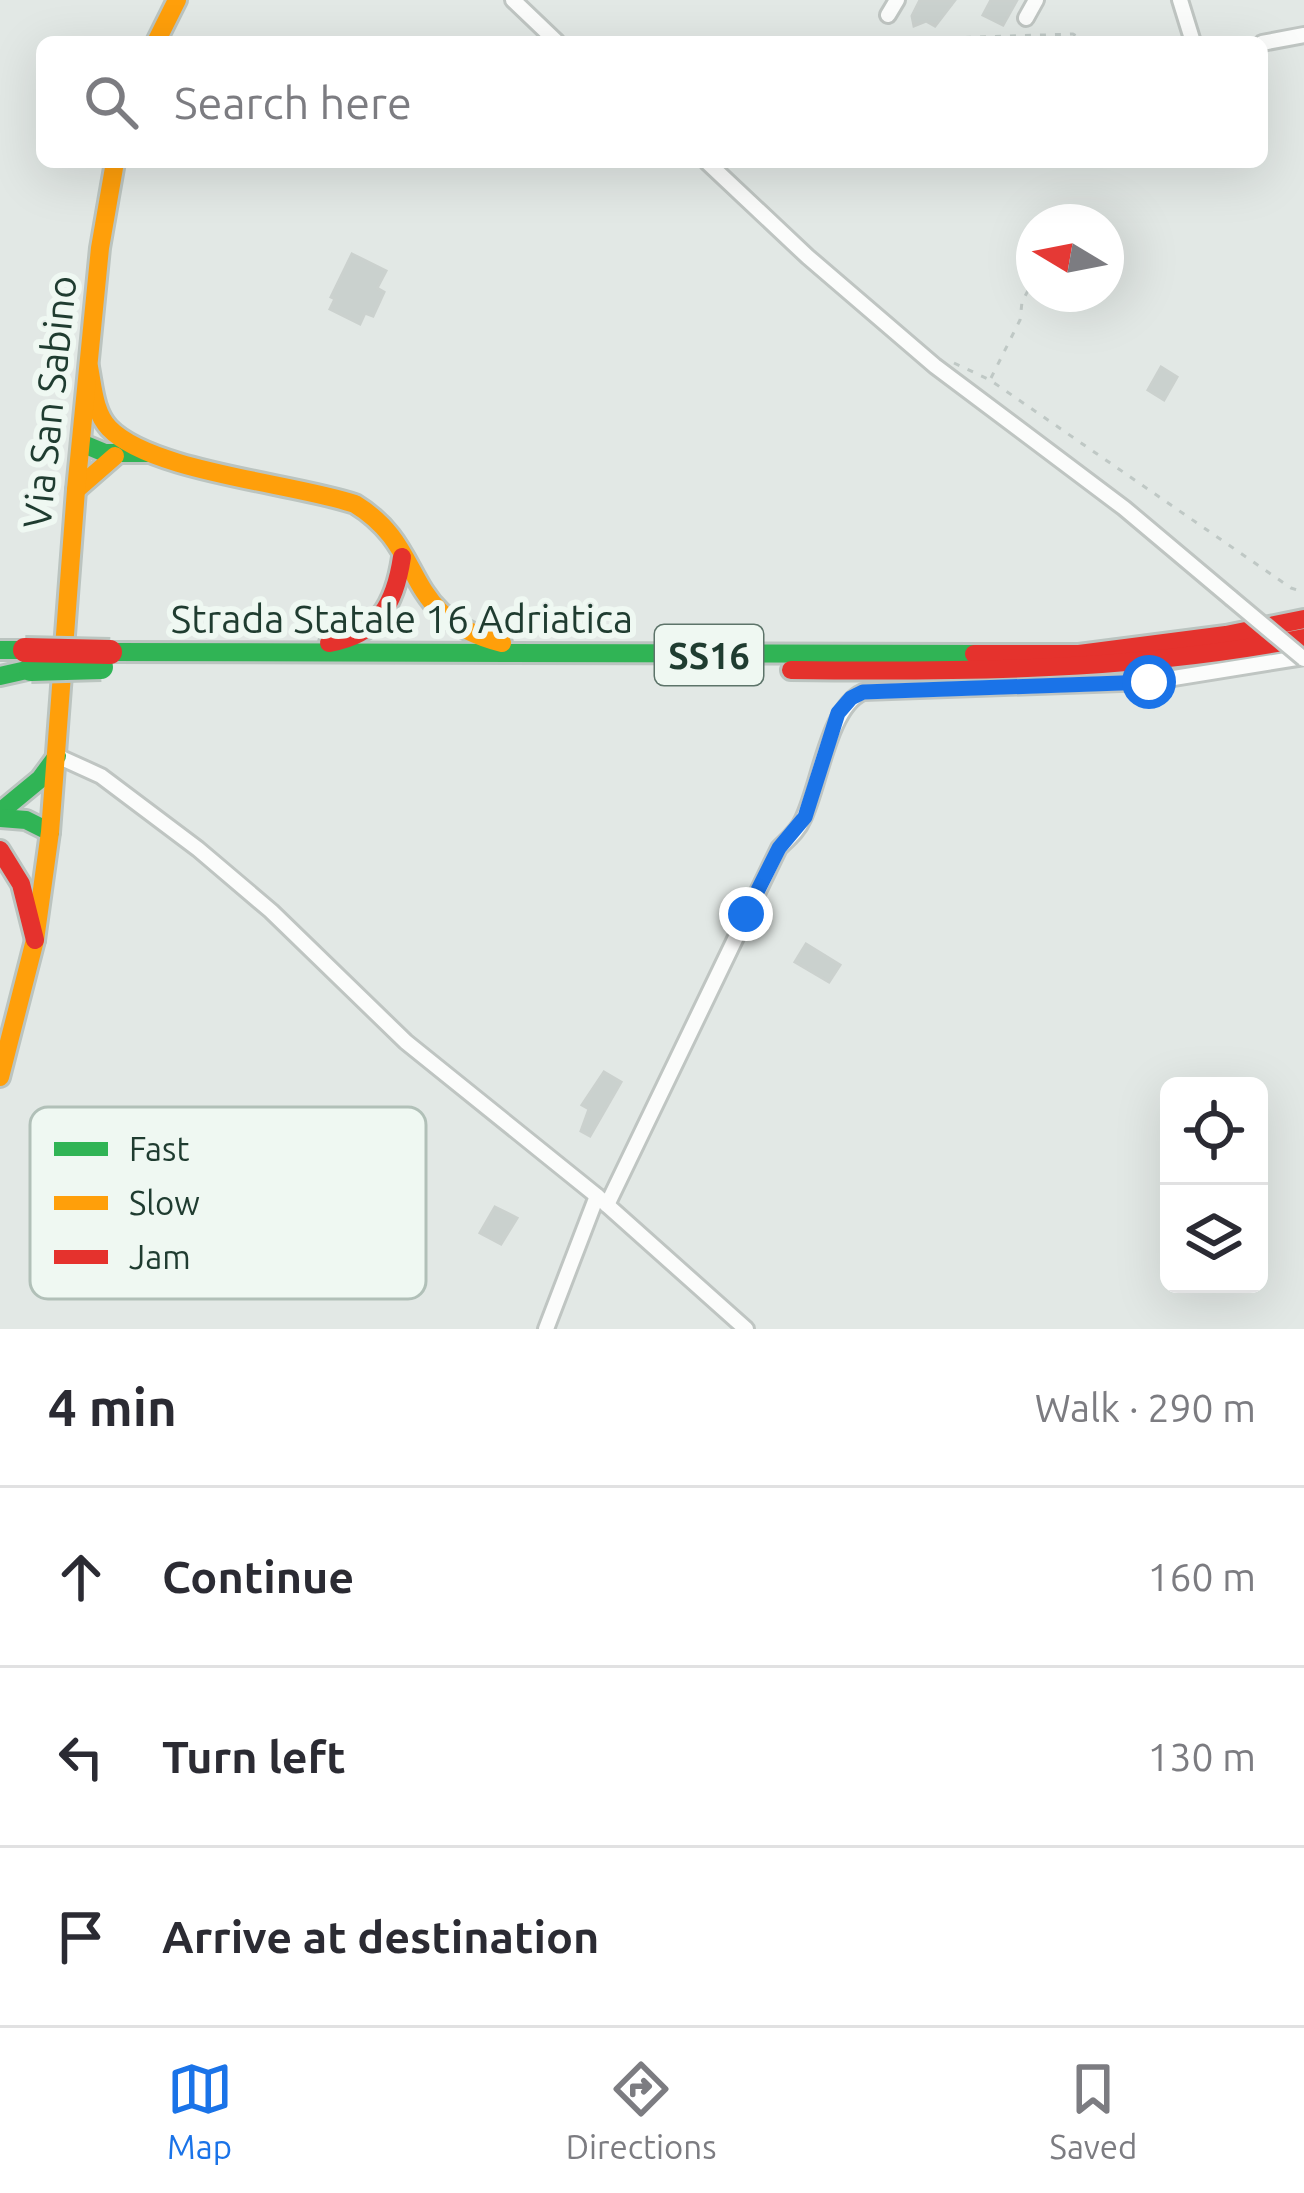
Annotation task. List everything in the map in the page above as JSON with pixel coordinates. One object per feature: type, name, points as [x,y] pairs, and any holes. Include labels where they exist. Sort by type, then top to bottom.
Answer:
[{"type":"main road","points":[[159,36],[177,0]]},
{"type":"main road","name":"Via San Sabino","points":[[0,1077],[5,1038],[35,940],[50,832],[80,443],[100,248],[114,168]]},
{"type":"main road","points":[[89,367],[101,417],[114,445]]},
{"type":"main road","points":[[80,443],[93,452],[114,445],[358,504],[390,528],[432,609],[446,622],[484,641],[684,645],[731,656]]},
{"type":"main road","points":[[76,490],[114,445]]},
{"type":"main road","points":[[117,657],[163,642],[350,641],[379,624],[390,609],[398,592],[402,555]]},
{"type":"main road","name":"Strada Statale 16 Adriatica","points":[[117,657],[1079,654],[1304,619]]},
{"type":"main road","name":"Strada Statale 16 Adriatica","points":[[0,672],[19,656],[1081,670],[1237,653],[1304,638]]},
{"type":"main road","points":[[0,815],[40,779],[57,756]]},
{"type":"main road","points":[[0,815],[26,820],[50,832]]},
{"type":"main road","points":[[35,940],[21,884],[0,846],[50,832]]},
{"type":"street","points":[[513,0],[551,36]]},
{"type":"street","points":[[888,15],[897,0]]},
{"type":"street","points":[[1026,18],[1036,0]]},
{"type":"street","points":[[1180,0],[1191,36]]},
{"type":"street","points":[[1268,43],[1304,35]]},
{"type":"street","points":[[713,168],[935,366],[1124,508],[1304,658]]},
{"type":"street","points":[[546,1329],[602,1201],[779,848],[805,817],[838,713],[851,698],[863,692],[1149,682],[1304,658]]},
{"type":"street","points":[[57,756],[101,776],[198,849],[271,910],[406,1042],[602,1201],[746,1329]]},
{"type":"path","points":[[1012,36],[1076,36]]},
{"type":"path","points":[[990,380],[1021,312]]},
{"type":"path","points":[[935,366],[950,362],[990,380],[1291,588],[1304,592]]},
{"type":"building","points":[[920,0],[955,0],[935,26],[926,21],[914,26],[912,16]]},
{"type":"building","points":[[991,0],[1017,0],[1003,25],[983,15]]},
{"type":"building","points":[[352,254],[386,271],[377,288],[384,292],[373,316],[365,313],[360,324],[330,309]]},
{"type":"building","points":[[1161,367],[1177,377],[1164,400],[1148,390]]},
{"type":"building","points":[[806,944],[840,965],[829,982],[795,962]]},
{"type":"building","points":[[604,1072],[621,1082],[590,1136],[581,1131],[589,1109],[582,1105]]},
{"type":"building","points":[[495,1207],[517,1218],[501,1244],[480,1233]]},
{"type":"traffic: fast","points":[[81,443],[105,453],[147,453]]},
{"type":"traffic: fast","points":[[0,650],[25,650]]},
{"type":"traffic: fast","points":[[110,652],[974,654]]},
{"type":"traffic: fast","points":[[31,669],[101,667]]},
{"type":"traffic: fast","points":[[0,676],[31,669]]},
{"type":"traffic: fast","points":[[0,812],[40,779],[57,756]]},
{"type":"traffic: fast","points":[[0,818],[26,820],[50,832]]},
{"type":"traffic: slow","points":[[159,36],[177,0]]},
{"type":"traffic: slow","points":[[0,1077],[35,940],[50,832],[76,490],[100,248],[114,168]]},
{"type":"traffic: slow","points":[[89,367],[100,415],[129,443],[189,466],[355,504],[395,541],[430,599],[446,616],[502,643]]},
{"type":"traffic: slow","points":[[76,490],[115,456]]},
{"type":"traffic: jam","points":[[329,643],[360,633],[381,615],[395,589],[402,557]]},
{"type":"traffic: jam","points":[[974,654],[1079,654],[1226,635],[1304,619]]},
{"type":"traffic: jam","points":[[791,670],[1113,663],[1304,638]]},
{"type":"traffic: jam","points":[[25,650],[110,652]]},
{"type":"traffic: jam","points":[[0,850],[21,884],[35,940]]},
{"type":"route","points":[[746,914],[779,848],[805,817],[838,713],[851,698],[863,692],[1149,682]]}]
